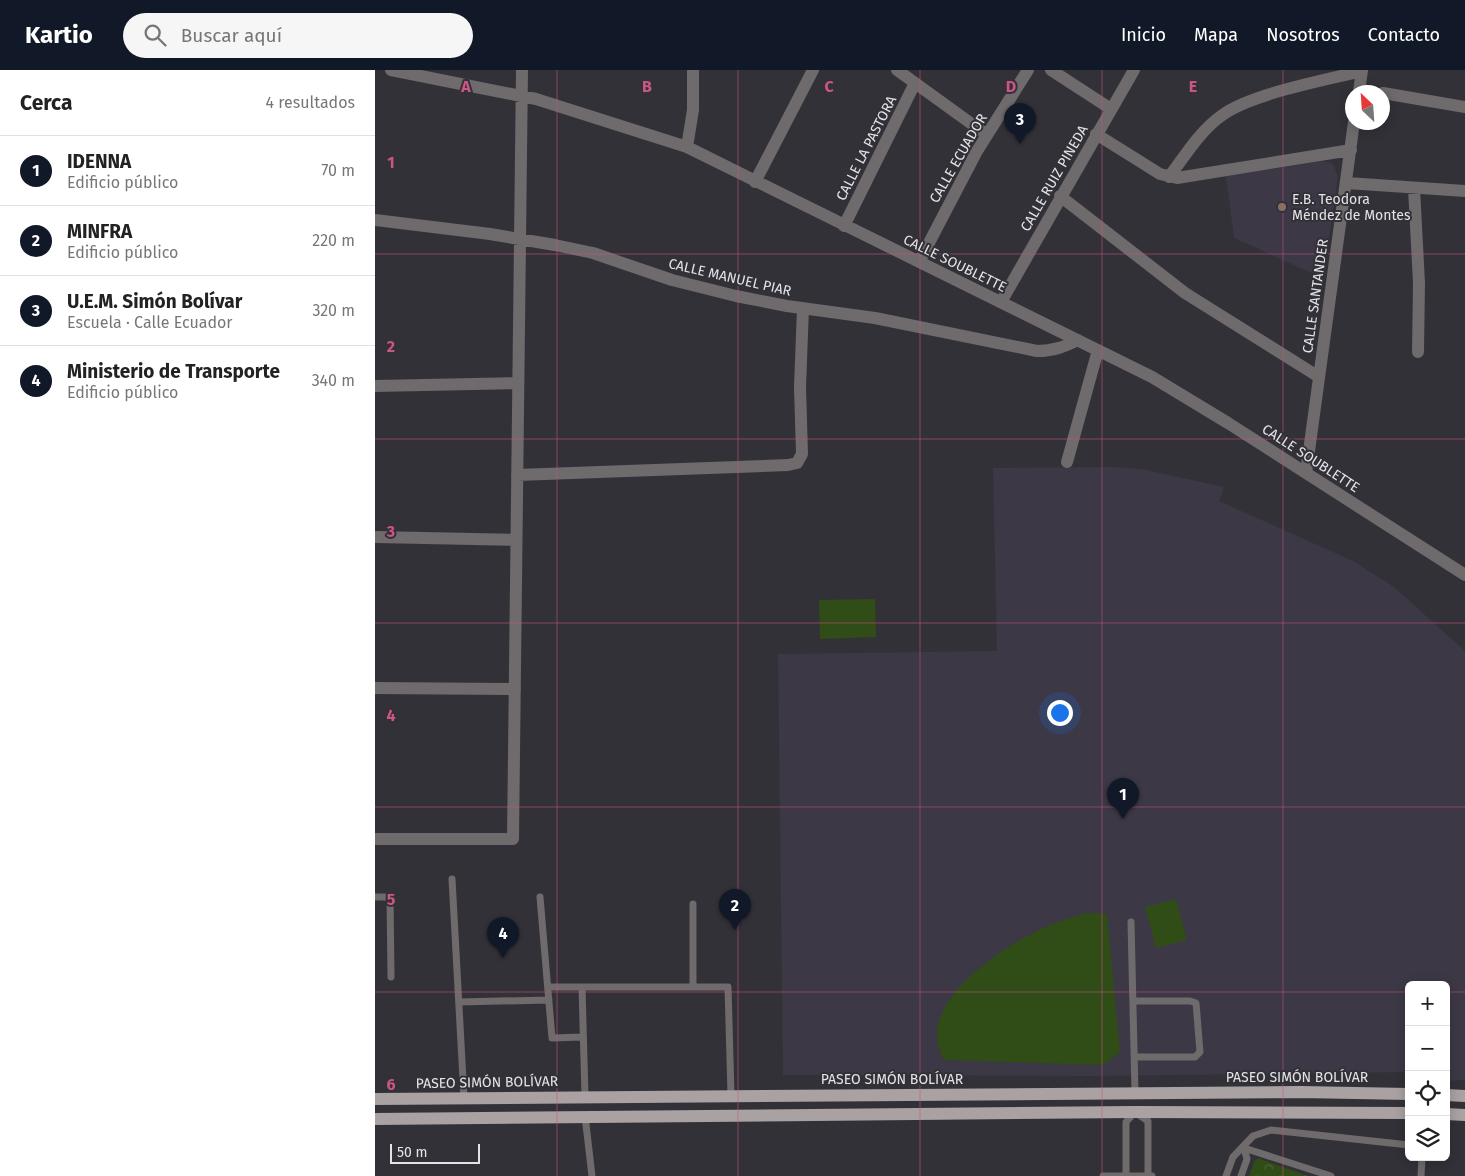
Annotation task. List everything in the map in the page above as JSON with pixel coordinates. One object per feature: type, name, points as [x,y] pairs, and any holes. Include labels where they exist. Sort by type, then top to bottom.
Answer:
[{"type":"main road","name":"PASEO SIMÓN BOLÍVAR","points":[[375,1099],[1135,1092],[1405,1094]]},
{"type":"main road","points":[[1135,1092],[1135,1112]]},
{"type":"main road","points":[[1450,1095],[1465,1096]]},
{"type":"main road","points":[[585,1096],[585,1116]]},
{"type":"main road","points":[[375,1118],[1135,1112],[1405,1113]]},
{"type":"main road","points":[[1450,1114],[1465,1115]]},
{"type":"street","name":"CALLE SOUBLETTE","points":[[391,70],[522,96],[687,147],[1078,340],[1193,400],[1465,575]]},
{"type":"street","points":[[375,839],[513,839],[522,70]]},
{"type":"street","points":[[687,147],[693,110],[693,70]]},
{"type":"street","points":[[755,182],[813,70]]},
{"type":"street","points":[[897,70],[987,136]]},
{"type":"street","name":"CALLE ECUADOR","points":[[919,262],[987,136],[1028,70]]},
{"type":"street","points":[[1051,70],[1111,108]]},
{"type":"street","name":"CALLE RUIZ PINEDA","points":[[1001,302],[1060,196],[1134,70]]},
{"type":"street","points":[[1169,177],[1204,130],[1223,114],[1257,99],[1362,70],[1360,85]]},
{"type":"street","name":"CALLE LA PASTORA","points":[[844,226],[915,83]]},
{"type":"street","points":[[1390,94],[1465,107]]},
{"type":"street","name":"CALLE SANTANDER","points":[[1307,473],[1354,130]]},
{"type":"street","points":[[1096,134],[1140,163],[1169,177],[1197,175],[1351,150]]},
{"type":"street","points":[[1347,183],[1465,191]]},
{"type":"street","points":[[1415,188],[1419,284],[1418,352]]},
{"type":"street","points":[[1060,196],[1185,293],[1319,377]]},
{"type":"street","name":"CALLE MANUEL PIAR","points":[[375,220],[521,239],[593,253],[672,280],[736,296],[884,320],[1037,351],[1049,351],[1064,347],[1078,340]]},
{"type":"street","points":[[517,475],[788,465],[797,463],[802,454],[803,308]]},
{"type":"street","points":[[1067,462],[1098,350]]},
{"type":"street","points":[[375,386],[518,383]]},
{"type":"street","points":[[375,537],[516,540]]},
{"type":"street","points":[[375,688],[515,689]]},
{"type":"lane","points":[[452,879],[464,1098]]},
{"type":"lane","points":[[375,897],[390,897],[391,977]]},
{"type":"lane","points":[[540,897],[552,1038],[583,1037]]},
{"type":"lane","points":[[693,904],[693,987]]},
{"type":"lane","points":[[1131,922],[1135,1001],[1135,1092]]},
{"type":"lane","points":[[548,987],[727,987],[731,1095]]},
{"type":"lane","points":[[582,987],[585,1096]]},
{"type":"lane","points":[[459,1002],[549,1000]]},
{"type":"lane","points":[[1135,1001],[1190,1001],[1196,1003],[1200,1052],[1195,1057],[1135,1057]]},
{"type":"lane","points":[[1103,1176],[1126,1176],[1149,1176],[1148,1120],[1135,1112],[1125,1122],[1126,1176]]},
{"type":"lane","points":[[585,1116],[592,1176]]},
{"type":"lane","points":[[1226,1176],[1233,1156],[1244,1148],[1253,1136],[1271,1130],[1405,1145]]},
{"type":"lane","points":[[1241,1176],[1247,1159],[1244,1148]]},
{"type":"lane","points":[[1244,1148],[1331,1176]]},
{"type":"lane","points":[[1421,1176],[1422,1161]]},
{"type":"shaded area","name":"E.B. Teodora Méndez de Montes","points":[[1324,161],[1333,164],[1338,176],[1323,278],[1234,238],[1226,176]]},
{"type":"shaded area","points":[[1114,467],[1141,469],[1224,487],[1219,501],[1353,561],[1394,587],[1465,651],[1465,1080],[1450,1081],[1450,981],[1405,981],[1405,1072],[1096,1076],[783,1075],[778,654],[997,651],[993,468]]},
{"type":"green space","points":[[875,599],[876,637],[820,639],[819,600]]},
{"type":"green space","points":[[1176,899],[1187,940],[1156,948],[1145,907]]},
{"type":"green space","points":[[1089,913],[1107,914],[1120,1052],[1103,1065],[944,1060],[939,1048],[937,1034],[942,1014],[954,993],[995,956],[1020,940],[1045,927]]},
{"type":"green space","points":[[1260,1158],[1308,1176],[1249,1176],[1255,1160]]},
{"type":"place","name":"U.E.M. Simón Bolívar","points":[[1020,144]]},
{"type":"place","name":"E.B. Teodora Méndez de Montes","points":[[1282,207]]},
{"type":"place","name":"IDENNA","points":[[1123,819]]},
{"type":"place","name":"MINFRA","points":[[735,930]]},
{"type":"place","name":"Ministerio de Transporte","points":[[503,958]]}]
